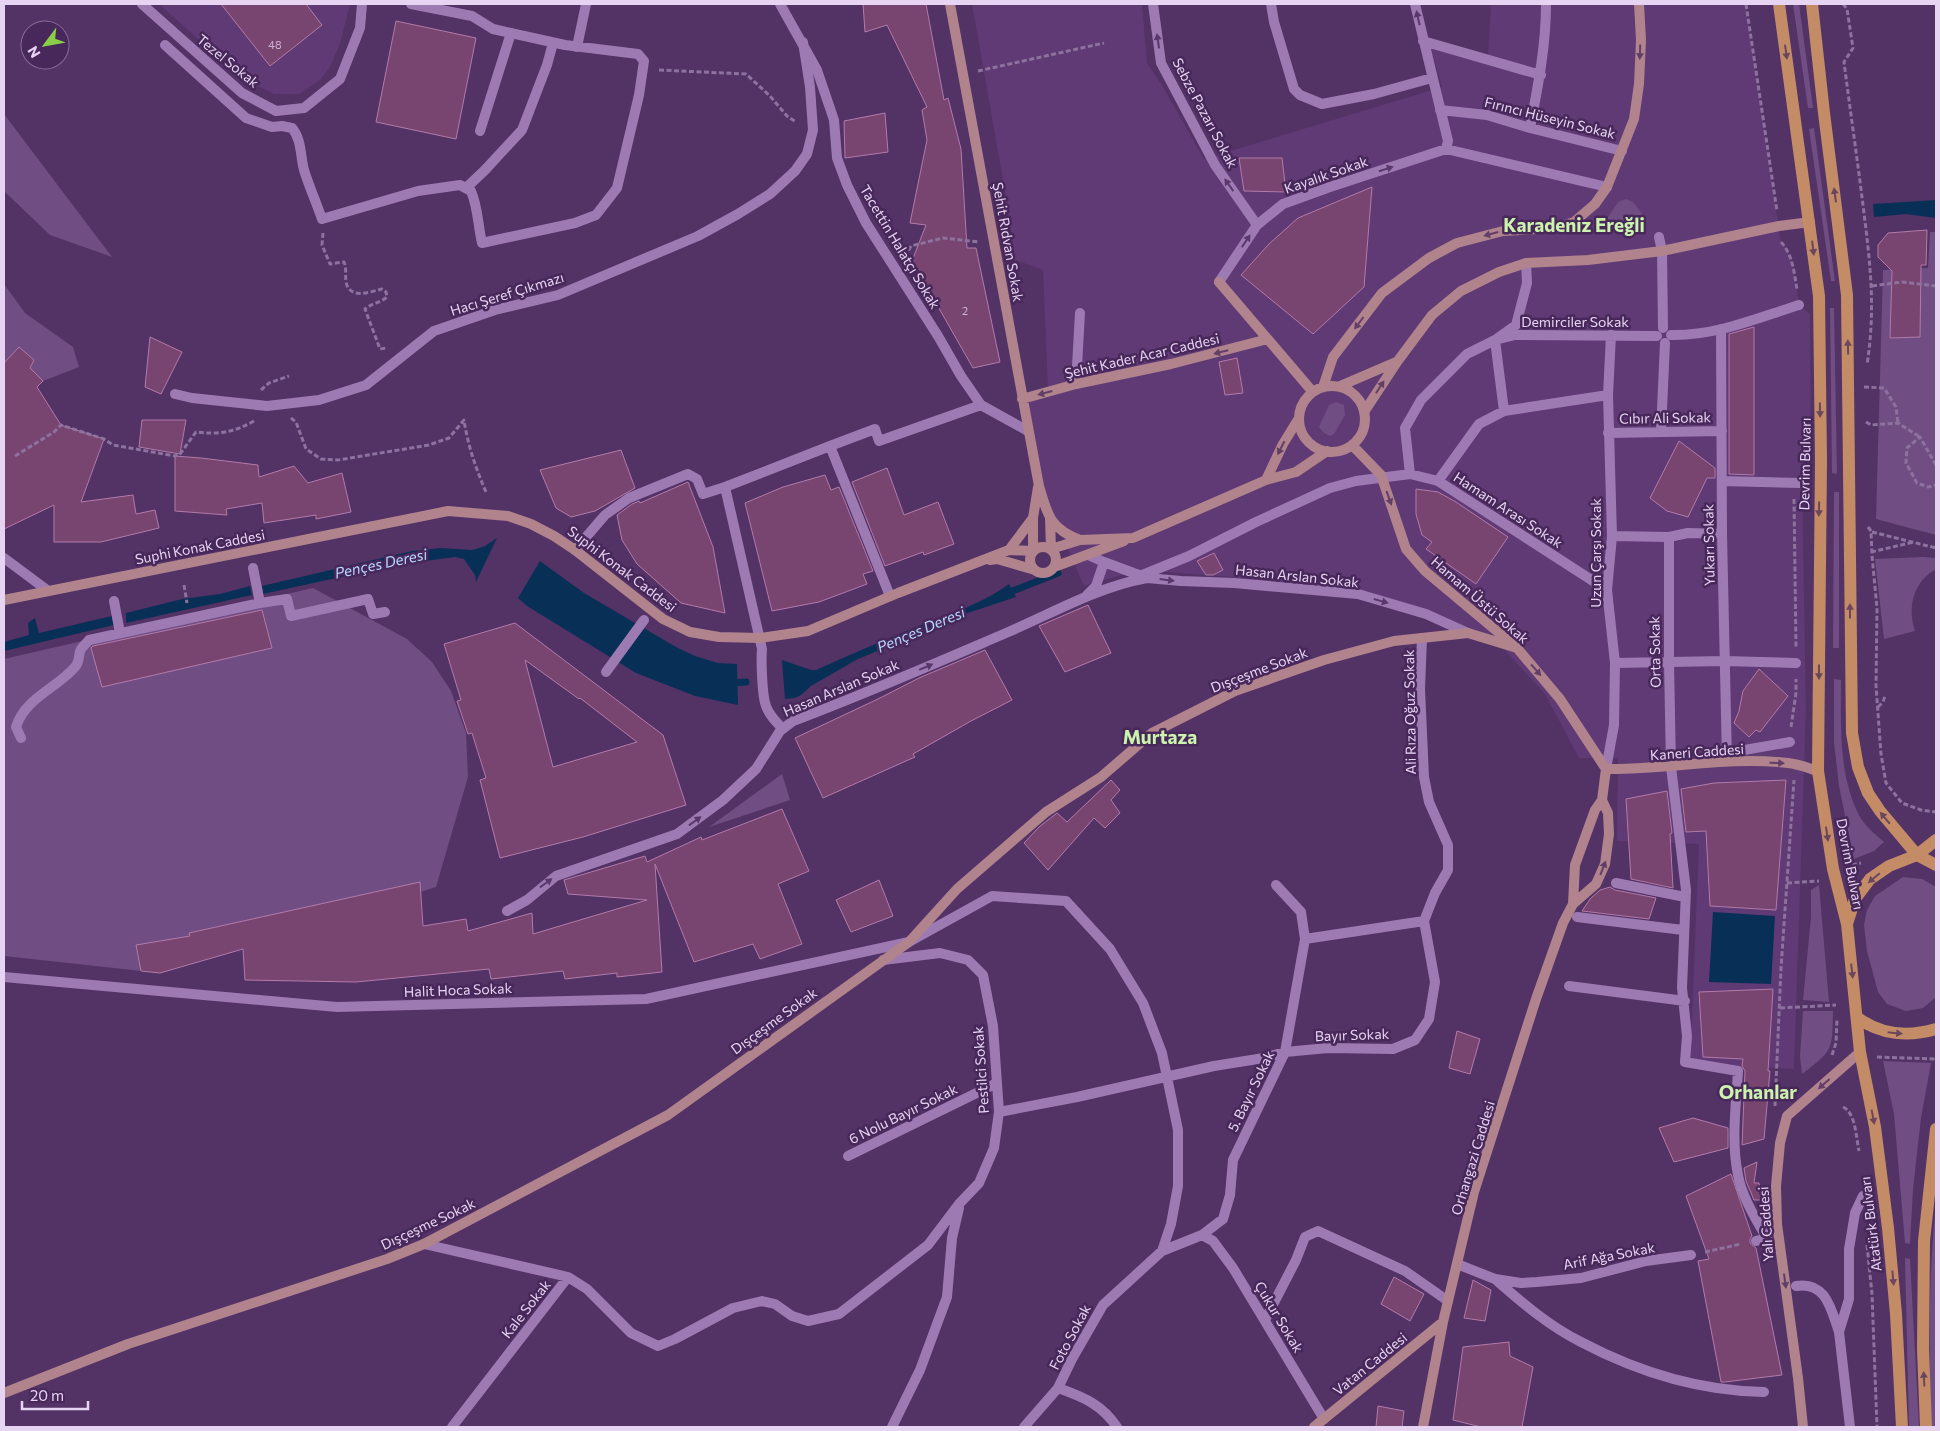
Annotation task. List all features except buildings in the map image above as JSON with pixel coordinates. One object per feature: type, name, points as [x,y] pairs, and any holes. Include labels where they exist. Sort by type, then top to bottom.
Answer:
[{"type":"main road","name":"Devrim Bulvarı","points":[[1779,4],[1819,296],[1821,461],[1818,771],[1833,869],[1847,924]]},
{"type":"main road","points":[[1812,4],[1847,295],[1852,733],[1858,767],[1868,793],[1880,812],[1917,856],[1936,865]]},
{"type":"main road","name":"Atatürk Bulvarı","points":[[1902,1427],[1896,1314],[1888,1228],[1875,1127],[1860,1052],[1847,924],[1855,899],[1870,879],[1890,866],[1917,856],[1936,840]]},
{"type":"main road","points":[[1858,1018],[1878,1030],[1893,1033],[1912,1034],[1936,1029]]},
{"type":"main road","points":[[1926,1427],[1923,1349],[1924,1241],[1936,1129]]},
{"type":"street","name":"Tezel Sokak","points":[[142,4],[242,93],[276,111],[304,108],[340,79],[360,28],[362,4]]},
{"type":"street","points":[[165,45],[246,118],[272,127],[292,128],[298,135],[300,156],[322,219],[418,191],[453,185],[460,185],[471,191],[477,203],[478,225],[482,243],[575,223],[596,215],[617,188],[639,95],[644,61],[638,54],[577,47],[493,30],[472,16],[410,4]]},
{"type":"street","points":[[577,47],[586,4]]},
{"type":"street","name":"Tacettin Halatçı Sokak","points":[[780,4],[817,70],[834,120],[837,158],[846,184],[866,223],[981,405],[1028,431]]},
{"type":"street","name":"Şehit Rıdvan Sokak","points":[[950,4],[1038,486],[1050,518],[1051,549]]},
{"type":"street","name":"Sebze Pazarı Sokak","points":[[1153,4],[1161,64],[1215,164],[1257,225]]},
{"type":"street","points":[[1270,4],[1294,89],[1308,99],[1322,104],[1374,94],[1432,78]]},
{"type":"street","points":[[1415,4],[1448,141],[1446,149],[1607,187]]},
{"type":"street","points":[[1530,128],[1541,75],[1546,34],[1546,4]]},
{"type":"street","points":[[1323,387],[1333,357],[1382,292],[1429,258],[1457,243],[1503,231],[1556,228],[1574,222],[1595,204],[1607,187],[1634,119],[1639,84],[1639,4]]},
{"type":"street","points":[[480,131],[511,33]]},
{"type":"street","points":[[1423,41],[1541,75]]},
{"type":"street","points":[[466,188],[486,170],[522,130],[544,73],[553,42]]},
{"type":"street","name":"Hacı Şeref Çıkmazı","points":[[175,394],[192,398],[267,406],[319,400],[366,385],[434,331],[495,310],[558,295],[698,236],[738,214],[770,194],[795,171],[807,154],[814,130],[803,42]]},
{"type":"street","name":"Fırıncı Hüseyin Sokak","points":[[1440,110],[1487,115],[1622,151]]},
{"type":"street","name":"Kayalık Sokak","points":[[1268,339],[1219,282],[1257,225],[1283,204],[1446,149]]},
{"type":"street","points":[[1364,412],[1397,362],[1432,315],[1461,291],[1499,272],[1526,263],[1588,260],[1662,251],[1779,226],[1810,222]]},
{"type":"street","points":[[1659,238],[1662,251],[1664,335],[1661,431]]},
{"type":"street","name":"Demirciler Sokak","points":[[1410,474],[1405,428],[1421,400],[1468,354],[1495,340],[1516,325],[1527,283],[1526,263]]},
{"type":"street","name":"Demirciler Sokak","points":[[1495,340],[1515,335],[1692,335],[1722,330],[1800,305]]},
{"type":"street","points":[[1076,384],[1080,313]]},
{"type":"street","name":"Yukarı Sokak","points":[[1722,330],[1722,534],[1727,757]]},
{"type":"street","name":"Uzun Çarşı Sokak","points":[[1606,770],[1614,725],[1615,663],[1607,590],[1612,536],[1608,433],[1611,335]]},
{"type":"street","points":[[1268,339],[1312,392]]},
{"type":"street","name":"Şehit Kader Acar Caddesi","points":[[1022,399],[1076,384],[1171,364],[1268,339]]},
{"type":"street","points":[[1495,340],[1504,411]]},
{"type":"street","points":[[1266,480],[1283,444],[1299,418],[1301,407],[1312,392],[1323,387],[1340,386],[1397,362]]},
{"type":"street","points":[[1299,418],[1304,436],[1318,449],[1327,452],[1344,449],[1352,445],[1363,430],[1364,412],[1355,396],[1340,386]]},
{"type":"street","points":[[1438,481],[1479,424],[1504,411],[1608,395]]},
{"type":"street","points":[[575,550],[605,515],[629,498],[688,474],[697,479],[703,494],[875,429],[879,441],[981,405]]},
{"type":"street","name":"Cıbır Ali Sokak","points":[[1608,433],[1722,431]]},
{"type":"street","name":"Hamam Üstü Sokak","points":[[1352,445],[1382,478],[1406,549],[1424,571],[1517,648],[1560,700],[1606,770]]},
{"type":"street","points":[[830,446],[890,596]]},
{"type":"street","name":"Suphi Konak Caddesi","points":[[981,561],[997,559],[1047,572],[1054,567],[1132,538],[1266,480],[1296,472],[1327,452]]},
{"type":"street","name":"Hamam Arası Sokak","points":[[1356,481],[1410,474],[1438,481],[1607,590]]},
{"type":"street","name":"Hasan Arslan Sokak","points":[[507,911],[527,900],[556,876],[677,834],[723,800],[756,769],[783,729],[793,721],[954,655],[1085,598],[1144,577],[1330,488],[1356,481]]},
{"type":"street","points":[[1722,481],[1802,483]]},
{"type":"street","name":"Şehit Rıdvan Sokak","points":[[1033,551],[1033,518],[1038,486]]},
{"type":"street","points":[[725,487],[760,638],[765,704],[773,718],[783,729]]},
{"type":"street","name":"Suphi Konak Caddesi","points":[[4,600],[448,511],[508,516],[531,524],[575,550],[663,619],[690,632],[719,637],[760,638],[808,631],[890,596],[1009,550],[1033,551],[1044,546],[1051,549],[1080,540],[1132,538]]},
{"type":"street","name":"Şehit Rıdvan Sokak","points":[[1009,550],[1033,518]]},
{"type":"street","name":"Şehit Rıdvan Sokak","points":[[1050,518],[1064,534],[1080,540]]},
{"type":"street","points":[[1612,536],[1669,537],[1688,533],[1722,534]]},
{"type":"street","name":"Orta Sokak","points":[[1669,537],[1671,767],[1685,897],[1682,988],[1687,1036],[1685,1062],[1738,1071],[1734,1140],[1738,1177],[1753,1213],[1761,1240]]},
{"type":"street","points":[[1051,549],[1056,556],[1054,567]]},
{"type":"street","points":[[1033,551],[1030,559],[1035,570]]},
{"type":"street","name":"Hasan Arslan Sokak","points":[[1088,555],[1144,577],[1358,594],[1426,614],[1468,633]]},
{"type":"street","points":[[4,558],[48,590]]},
{"type":"street","points":[[1085,598],[1096,586],[1104,562]]},
{"type":"street","points":[[253,568],[260,603]]},
{"type":"street","points":[[21,738],[16,727],[20,715],[38,696],[66,677],[78,664],[82,648],[89,640],[287,598],[291,616],[368,600],[373,614],[385,612]]},
{"type":"street","points":[[114,600],[120,633]]},
{"type":"street","points":[[606,672],[644,620]]},
{"type":"street","name":"Dışçeşme Sokak","points":[[4,1393],[128,1344],[387,1259],[424,1244],[668,1114],[909,942],[957,888],[1046,812],[1101,777],[1152,733],[1235,691],[1324,660],[1394,641],[1468,633],[1517,648]]},
{"type":"street","name":"Ali Rıza Oğuz Sokak","points":[[1422,638],[1420,689],[1424,777],[1429,802],[1448,845],[1448,870],[1435,893],[1424,920]]},
{"type":"street","points":[[1615,663],[1724,661],[1796,663]]},
{"type":"street","points":[[1727,757],[1790,742]]},
{"type":"street","name":"Kaneri Caddesi","points":[[1606,770],[1671,767],[1727,757],[1790,763],[1818,771]]},
{"type":"street","name":"Orhangazi Caddesi","points":[[1573,904],[1575,865],[1595,810],[1602,800],[1606,770]]},
{"type":"street","name":"Orhangazi Caddesi","points":[[1423,1427],[1443,1322],[1474,1192],[1536,999],[1563,923],[1573,904],[1596,884],[1606,864],[1608,813],[1602,800]]},
{"type":"street","points":[[1616,883],[1685,897]]},
{"type":"street","points":[[1276,885],[1301,912],[1305,939],[1424,920]]},
{"type":"street","name":"Halit Hoca Sokak","points":[[4,977],[337,1007],[646,999],[909,942],[992,896],[1066,902],[1110,949],[1143,1003],[1162,1053],[1178,1130],[1178,1186],[1171,1224],[1162,1251]]},
{"type":"street","points":[[1577,917],[1683,930]]},
{"type":"street","name":"Bayır Sokak","points":[[1000,1112],[1077,1097],[1214,1066],[1264,1058],[1285,1052],[1328,1048],[1393,1049],[1416,1040],[1428,1019],[1435,982],[1424,920]]},
{"type":"street","name":"5. Bayır Sokak","points":[[1202,1235],[1223,1219],[1230,1195],[1233,1160],[1285,1052],[1305,939]]},
{"type":"street","name":"Pestilci Sokak","points":[[568,1276],[587,1289],[631,1333],[658,1346],[733,1308],[762,1301],[775,1304],[792,1316],[808,1321],[839,1314],[928,1245],[959,1204],[979,1183],[994,1148],[1000,1112],[993,1026],[983,975],[968,960],[940,953],[883,960]]},
{"type":"street","points":[[1569,986],[1684,1000]]},
{"type":"street","name":"Yalı Caddesi","points":[[1803,1427],[1777,1224],[1776,1186],[1780,1143],[1787,1116],[1860,1052]]},
{"type":"street","name":"6 Nolu Bayır Sokak","points":[[848,1156],[997,1084]]},
{"type":"street","points":[[1839,1332],[1849,1299],[1849,1248],[1855,1213],[1863,1196]]},
{"type":"street","points":[[892,1427],[920,1370],[948,1297],[952,1238],[959,1204]]},
{"type":"street","points":[[1265,1320],[1296,1260],[1305,1237],[1318,1230],[1405,1271],[1448,1301]]},
{"type":"street","points":[[1162,1251],[1202,1235]]},
{"type":"street","name":"Çukur Sokak","points":[[1202,1235],[1213,1242],[1233,1268],[1324,1419]]},
{"type":"street","name":"Kale Sokak","points":[[424,1244],[568,1276],[452,1427]]},
{"type":"street","name":"Foto Sokak","points":[[1024,1427],[1058,1388],[1103,1304],[1162,1251]]},
{"type":"street","name":"Arif Ağa Sokak","points":[[1457,1264],[1494,1279],[1521,1282],[1581,1278],[1646,1262],[1691,1255]]},
{"type":"street","points":[[1494,1279],[1530,1309],[1580,1342],[1646,1371],[1722,1390],[1764,1392]]},
{"type":"street","points":[[1796,1286],[1803,1284],[1814,1286],[1823,1292],[1839,1332],[1850,1427]]},
{"type":"street","name":"Vatan Caddesi","points":[[1314,1427],[1443,1322]]},
{"type":"street","points":[[1058,1388],[1077,1394],[1107,1412],[1117,1427]]},
{"type":"path","points":[[1746,4],[1781,243],[1786,246],[1793,263],[1800,305]]},
{"type":"path","points":[[963,75],[1104,43]]},
{"type":"path","points":[[644,61],[659,70],[746,74],[770,96],[787,116],[799,124],[813,122]]},
{"type":"path","points":[[322,219],[322,245],[330,264],[344,262],[347,269],[346,280],[349,290],[352,293],[358,294],[382,289],[386,292],[387,297],[383,301],[366,309],[380,349],[387,348]]},
{"type":"path","points":[[897,273],[912,246],[943,238],[994,243]]},
{"type":"path","points":[[1872,286],[1902,282],[1936,286]]},
{"type":"path","points":[[15,456],[54,432],[61,425],[104,439],[113,445],[174,456],[180,454],[196,432],[225,433],[242,428],[256,419],[266,410],[256,404],[259,392],[269,383],[289,376]]},
{"type":"path","points":[[1864,387],[1884,388],[1896,407],[1898,423]]},
{"type":"path","points":[[289,417],[296,422],[306,449],[322,459],[338,460],[430,445],[449,438],[464,420],[474,464],[486,492]]},
{"type":"path","points":[[1859,417],[1871,425],[1898,423],[1920,437],[1936,465]]},
{"type":"path","points":[[1920,437],[1907,448],[1906,463],[1917,483],[1928,487],[1936,485]]},
{"type":"path","points":[[1790,742],[1796,694],[1794,490],[1802,483]]},
{"type":"path","points":[[1850,525],[1936,548]]},
{"type":"path","points":[[1871,532],[1877,608],[1876,686],[1881,754],[1886,783],[1902,803],[1921,810],[1936,812]]},
{"type":"path","points":[[1872,552],[1914,542]]},
{"type":"path","points":[[1878,708],[1885,696]]},
{"type":"path","points":[[1790,775],[1798,784]]},
{"type":"path","points":[[1782,1098],[1775,1111],[1794,779]]},
{"type":"path","points":[[1787,883],[1822,881],[1820,872]]},
{"type":"path","points":[[1832,1057],[1838,1025],[1836,998]]},
{"type":"path","points":[[1780,1008],[1836,1005]]},
{"type":"path","points":[[1877,1057],[1935,1059]]},
{"type":"path","points":[[1843,1107],[1852,1116],[1860,1157]]},
{"type":"path","points":[[1691,1255],[1761,1240]]},
{"type":"path","points":[[1867,1242],[1872,1294],[1877,1427]]},
{"type":"shaded area","points":[[159,4],[350,4],[340,44],[330,67],[320,80],[299,94],[274,94],[258,86],[225,63]]},
{"type":"shaded area","points":[[972,4],[1142,4],[1147,63],[1162,85],[1204,159],[1442,87],[1428,38],[1488,54],[1491,4],[1746,4],[1781,243],[1786,246],[1793,263],[1799,305],[1810,314],[1811,481],[1802,483],[1806,710],[1794,1069],[1690,1064],[1699,844],[1617,841],[1618,758],[1579,758],[1545,694],[1502,647],[1428,612],[1231,577],[1140,570],[1084,586],[1040,485],[1025,400],[1048,391],[1043,270],[1015,260],[1006,197]]},
{"type":"shaded area","points":[[1793,4],[1799,4],[1813,108],[1808,108]]},
{"type":"shaded area","points":[[4,114],[112,257],[50,235],[4,191]]},
{"type":"shaded area","points":[[1814,128],[1835,281],[1831,281],[1809,129]]},
{"type":"shaded area","points":[[1626,199],[1633,202],[1647,220],[1605,222],[1618,202]]},
{"type":"shaded area","points":[[1930,232],[1936,232],[1936,535],[1876,519],[1883,270],[1928,268]]},
{"type":"shaded area","points":[[4,284],[25,313],[73,347],[79,367],[43,381],[30,368],[34,360],[19,348],[4,363]]},
{"type":"shaded area","points":[[1830,308],[1834,308],[1837,474],[1832,473]]},
{"type":"shaded area","points":[[1336,402],[1344,405],[1345,415],[1334,434],[1330,436],[1319,427],[1329,405]]},
{"type":"shaded area","points":[[1834,492],[1839,492],[1839,648],[1833,648]]},
{"type":"shaded area","points":[[1936,558],[1936,569],[1922,581],[1914,596],[1912,613],[1915,631],[1884,639],[1875,559]]},
{"type":"shaded area","points":[[313,588],[407,639],[432,662],[451,691],[466,733],[468,777],[436,887],[160,973],[4,956],[4,659]]},
{"type":"shaded area","points":[[1834,679],[1841,680],[1842,750],[1844,767],[1853,801],[1860,817],[1884,842],[1874,851],[1854,859],[1839,786],[1834,742]]},
{"type":"shaded area","points":[[782,774],[790,800],[709,827]]},
{"type":"shaded area","points":[[1903,877],[1922,879],[1936,887],[1936,997],[1923,1008],[1906,1011],[1887,1004],[1878,992],[1867,951],[1864,925],[1867,910],[1875,896]]},
{"type":"shaded area","points":[[1819,885],[1829,1002],[1803,1000],[1811,917],[1811,890]]},
{"type":"shaded area","points":[[1803,1011],[1833,1011],[1829,1048],[1820,1060],[1802,1074],[1800,1057]]},
{"type":"shaded area","points":[[1883,1061],[1931,1063],[1921,1118],[1913,1189],[1910,1244],[1905,1243],[1894,1114]]},
{"type":"shaded area","points":[[1936,1206],[1936,1427],[1931,1427],[1930,1289]]},
{"type":"shaded area","points":[[1905,1258],[1910,1259],[1919,1427],[1909,1427]]},
{"type":"water","points":[[1936,200],[1936,218],[1906,214],[1874,217],[1873,204]]},
{"type":"water","points":[[497,538],[476,582],[475,575],[464,559],[455,557],[396,565],[263,594],[262,586],[412,551],[441,548],[473,550],[485,546]]},
{"type":"water","points":[[540,561],[584,593],[676,647],[695,656],[718,663],[737,664],[738,705],[695,696],[636,673],[527,606],[518,598]]},
{"type":"water","points":[[1009,584],[1016,597],[959,616],[856,660],[811,686],[801,695],[785,699],[782,660],[816,670],[971,605]]},
{"type":"water","points":[[250,586],[252,595],[126,623],[126,613],[182,599],[220,594]]},
{"type":"water","points":[[112,616],[114,625],[4,651],[4,642],[29,635],[28,623],[35,618],[39,633]]},
{"type":"water","points":[[1713,912],[1775,916],[1771,984],[1709,982]]},
{"type":"waterway","name":"Pençes Deresi","points":[[1005,594],[1058,573]]},
{"type":"waterway","name":"Pençes Deresi","points":[[730,683],[746,682]]},
{"type":"district","name":"Karadeniz Ereğli","points":[[1574,225]]},
{"type":"district","name":"Murtaza","points":[[1160,737]]},
{"type":"district","name":"Orhanlar","points":[[1758,1092]]}]
